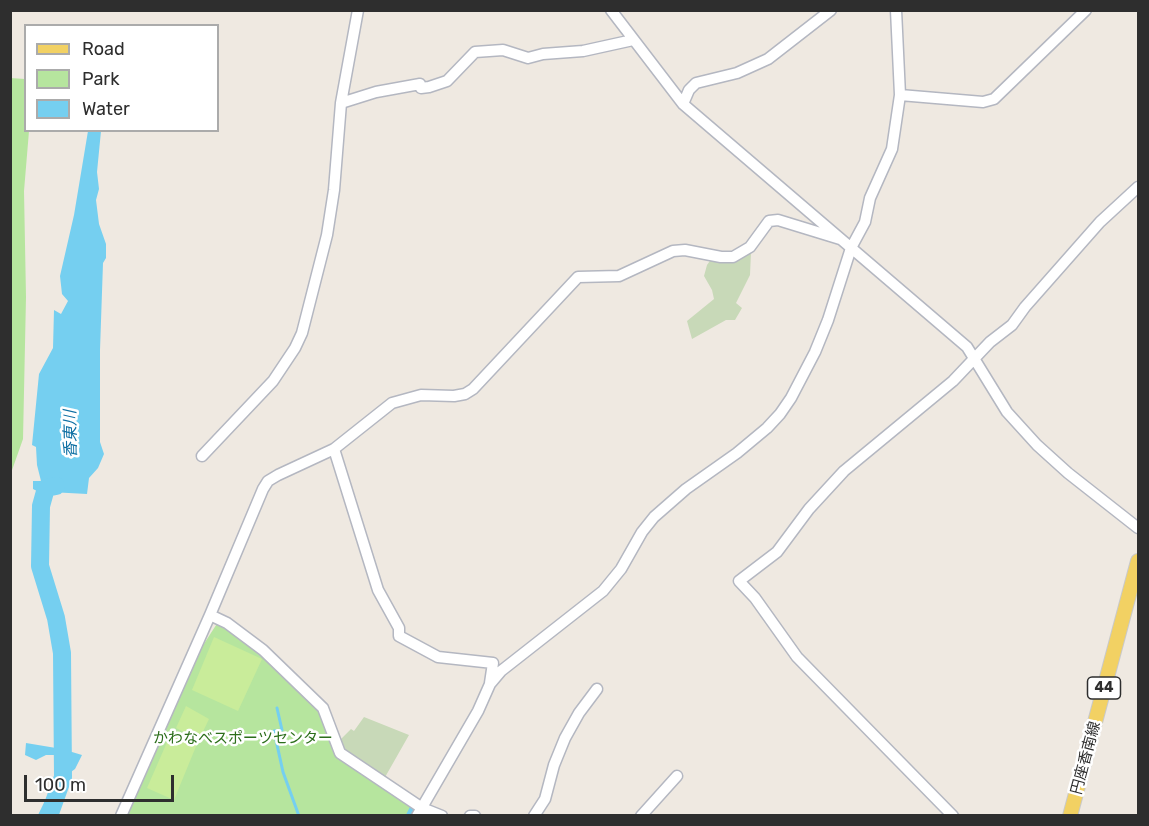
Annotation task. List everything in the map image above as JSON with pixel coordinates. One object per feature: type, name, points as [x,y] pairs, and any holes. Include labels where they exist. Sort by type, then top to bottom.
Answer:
[{"type":"main road","name":"円座香南線","points":[[1070,816],[1138,561]]},
{"type":"street","points":[[202,456],[273,381],[302,333],[327,235],[334,190],[341,103],[358,10]]},
{"type":"street","points":[[611,10],[683,104],[968,347],[1007,412],[1037,445],[1068,473],[1138,528]]},
{"type":"street","points":[[683,104],[689,90],[696,83],[737,73],[768,59],[831,10]]},
{"type":"street","points":[[490,684],[514,660],[603,591],[621,568],[642,532],[667,504],[737,453],[780,414],[790,398],[815,351],[828,320],[851,248],[865,222],[870,198],[892,149],[900,95],[896,10]]},
{"type":"street","points":[[900,95],[983,102],[994,99],[1086,10]]},
{"type":"street","points":[[341,103],[376,92],[420,84],[421,88],[429,87],[447,81],[475,52],[502,50],[528,58],[543,54],[583,51],[633,40]]},
{"type":"street","points":[[953,816],[796,657],[755,598],[739,581],[777,552],[809,509],[844,471],[952,381],[990,342],[1012,325],[1025,307],[1100,222],[1138,188]]},
{"type":"street","points":[[121,816],[268,481],[334,449],[392,404],[421,395],[454,396],[465,394],[473,389],[578,277],[619,276],[674,251],[685,250],[721,257],[733,256],[750,247],[769,221],[778,220],[840,239]]},
{"type":"street","points":[[334,449],[378,590],[399,628],[399,636],[438,657],[493,663],[490,684],[478,711],[419,812]]},
{"type":"street","points":[[210,615],[226,623],[262,650],[323,708],[340,753],[419,812],[442,816]]},
{"type":"street","points":[[534,816],[545,799],[554,765],[565,738],[579,713],[597,689]]},
{"type":"street","points":[[641,816],[677,776]]},
{"type":"green space","points":[[10,78],[24,79],[24,132],[29,132],[24,191],[26,297],[23,439],[11,473]]},
{"type":"green space","points":[[751,252],[750,275],[736,303],[742,308],[735,320],[726,320],[692,339],[687,321],[714,299],[704,276],[707,265],[712,258]]},
{"type":"green space","name":"かわなべスポーツセンター","points":[[220,619],[229,623],[319,707],[326,727],[416,809],[412,816],[127,816],[198,653]]},
{"type":"green space","points":[[214,637],[262,659],[238,711],[192,690]]},
{"type":"green space","points":[[186,706],[209,719],[199,740],[176,728]]},
{"type":"green space","points":[[364,717],[409,735],[384,779],[342,752],[338,742],[351,729],[354,731]]},
{"type":"green space","points":[[171,733],[197,744],[174,800],[147,788]]},
{"type":"water","points":[[88,132],[101,132],[97,172],[99,189],[96,200],[99,224],[106,244],[106,258],[103,263],[100,350],[100,442],[104,454],[98,468],[89,478],[87,494],[50,492],[42,501],[39,492],[33,489],[33,481],[41,481],[36,447],[32,445],[39,374],[53,348],[54,310],[61,314],[68,301],[62,294],[60,276],[74,215]]},
{"type":"water","points":[[26,743],[82,755],[75,769],[64,777],[65,788],[56,815],[38,815],[57,776],[59,762],[54,755],[46,755],[36,760],[25,755]]},
{"type":"waterway","name":"香東川","points":[[49,816],[63,777],[62,653],[56,618],[40,566],[41,506],[46,488],[56,486]]},
{"type":"waterway","points":[[277,708],[282,730],[274,731],[283,772],[299,816]]},
{"type":"waterway","points":[[411,816],[415,808]]}]
